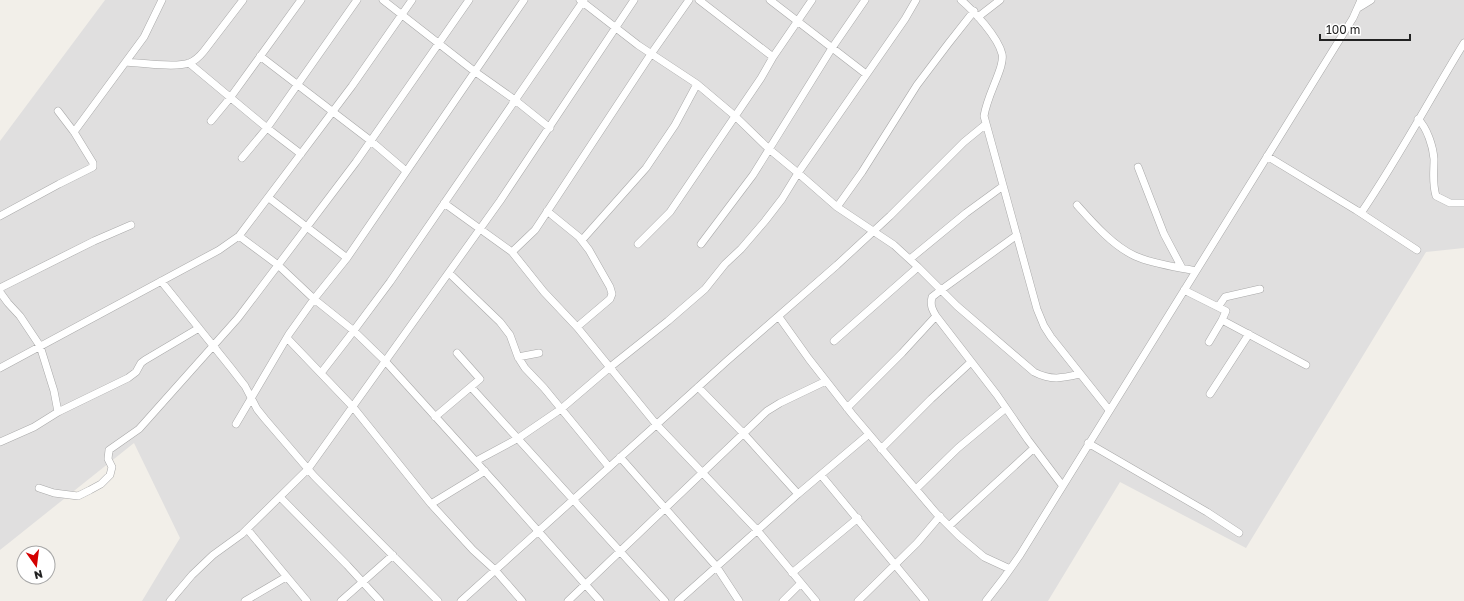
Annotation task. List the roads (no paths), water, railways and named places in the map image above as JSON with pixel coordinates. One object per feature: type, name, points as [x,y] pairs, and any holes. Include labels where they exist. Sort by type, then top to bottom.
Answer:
[{"type":"street","points":[[74,132],[144,37],[162,0]]},
{"type":"street","points":[[126,62],[152,64],[189,63],[204,51],[243,0]]},
{"type":"street","points":[[211,121],[230,98],[301,0]]},
{"type":"street","points":[[242,158],[267,128],[357,0]]},
{"type":"street","points":[[383,0],[474,71],[516,100],[550,128]]},
{"type":"street","points":[[0,368],[219,250],[240,236],[352,86],[412,0]]},
{"type":"street","points":[[39,488],[54,494],[78,496],[101,484],[110,475],[112,467],[108,459],[109,450],[139,429],[238,318],[371,141],[469,0]]},
{"type":"street","points":[[236,424],[287,338],[314,299],[347,258],[524,0]]},
{"type":"street","points":[[170,601],[213,555],[247,529],[308,469],[481,229],[550,128],[634,0]]},
{"type":"street","points":[[512,252],[535,230],[651,54],[689,0]]},
{"type":"street","points":[[699,0],[773,57]]},
{"type":"street","points":[[770,0],[866,74]]},
{"type":"street","points":[[638,244],[670,212],[734,116],[762,78],[773,57],[812,0]]},
{"type":"street","points":[[701,244],[753,176],[832,48],[865,0]]},
{"type":"street","points":[[476,462],[517,439],[561,410],[609,368],[705,289],[765,221],[782,199],[798,173],[905,19],[916,0]]},
{"type":"street","points":[[961,0],[976,14],[999,45],[1003,56],[1002,65],[986,106],[984,116],[1037,309],[1044,326],[1109,410]]},
{"type":"street","points":[[837,207],[871,160],[917,85],[948,44],[976,14],[1000,0]]},
{"type":"street","points":[[986,601],[1010,569],[1354,18],[1361,0]]},
{"type":"street","points":[[1358,8],[1371,0]]},
{"type":"street","points":[[321,373],[354,331],[444,203],[516,100],[582,1],[638,46],[697,84],[769,149],[837,207],[894,245],[957,306],[1034,372],[1044,378],[1063,378],[1080,374]]},
{"type":"street","points":[[1361,213],[1382,182],[1418,119],[1464,44]]},
{"type":"street","points":[[260,56],[371,141],[406,171]]},
{"type":"street","points":[[189,63],[230,98],[301,154]]},
{"type":"street","points":[[582,240],[646,168],[671,131],[697,84]]},
{"type":"street","points":[[0,216],[93,167],[93,163],[74,132],[58,112]]},
{"type":"street","points":[[1418,119],[1423,124],[1430,141],[1434,159],[1432,171],[1436,196],[1450,203],[1464,203]]},
{"type":"street","points":[[461,601],[539,532],[656,424],[779,317],[873,232],[964,142],[986,124]]},
{"type":"street","points":[[1267,156],[1361,213],[1416,250]]},
{"type":"street","points":[[1138,167],[1164,234],[1182,268]]},
{"type":"street","points":[[910,260],[966,213],[1003,186]]},
{"type":"street","points":[[269,198],[347,258]]},
{"type":"street","points":[[444,203],[512,252],[656,424],[757,530],[816,601]]},
{"type":"street","points":[[1077,205],[1110,239],[1135,256],[1196,270]]},
{"type":"street","points":[[547,211],[571,229],[582,240],[610,287],[612,294],[610,299],[577,328]]},
{"type":"street","points":[[0,288],[94,241],[131,226]]},
{"type":"street","points":[[1016,235],[932,297],[932,310],[1062,485]]},
{"type":"street","points":[[240,236],[278,264],[314,299],[354,331],[386,362],[600,601]]},
{"type":"street","points":[[834,341],[918,267]]},
{"type":"street","points":[[449,273],[500,322],[510,335],[518,357],[525,368],[544,388],[608,467]]},
{"type":"street","points":[[161,281],[245,386],[251,399],[265,419],[308,469],[438,601]]},
{"type":"street","points":[[1218,307],[1225,297],[1260,289]]},
{"type":"street","points":[[1184,290],[1226,311],[1209,342]]},
{"type":"street","points":[[0,292],[20,316],[40,346],[54,391],[58,412]]},
{"type":"street","points":[[847,408],[902,353],[936,316]]},
{"type":"street","points":[[779,317],[826,382],[847,408],[949,526],[984,557],[1010,569]]},
{"type":"street","points":[[1222,320],[1306,365]]},
{"type":"street","points":[[0,442],[34,427],[58,412],[128,378],[136,372],[141,363],[145,360],[199,328]]},
{"type":"street","points":[[1210,394],[1249,334]]},
{"type":"street","points":[[287,338],[353,407],[431,504],[473,550],[495,570],[522,601]]},
{"type":"street","points":[[436,417],[480,379],[456,353]]},
{"type":"street","points":[[518,357],[539,353]]},
{"type":"street","points":[[881,449],[971,362]]},
{"type":"street","points":[[568,601],[767,411],[780,403],[826,382]]},
{"type":"street","points":[[470,387],[665,601]]},
{"type":"street","points":[[698,387],[744,434],[798,494]]},
{"type":"street","points":[[916,489],[958,448],[1006,408]]},
{"type":"street","points":[[678,601],[798,494],[869,434]]},
{"type":"street","points":[[1088,443],[1207,512],[1239,533]]},
{"type":"street","points":[[949,526],[1034,448]]},
{"type":"street","points":[[620,457],[716,566],[739,601]]},
{"type":"street","points":[[431,504],[485,471]]},
{"type":"street","points":[[821,475],[925,601]]},
{"type":"street","points":[[280,497],[380,601]]},
{"type":"street","points":[[858,601],[917,543],[940,516]]},
{"type":"street","points":[[792,573],[858,518]]},
{"type":"street","points":[[247,529],[307,601]]},
{"type":"street","points":[[341,601],[393,555]]},
{"type":"street","points":[[245,601],[286,577]]},
{"type":"street","points":[[783,601],[800,583]]}]
